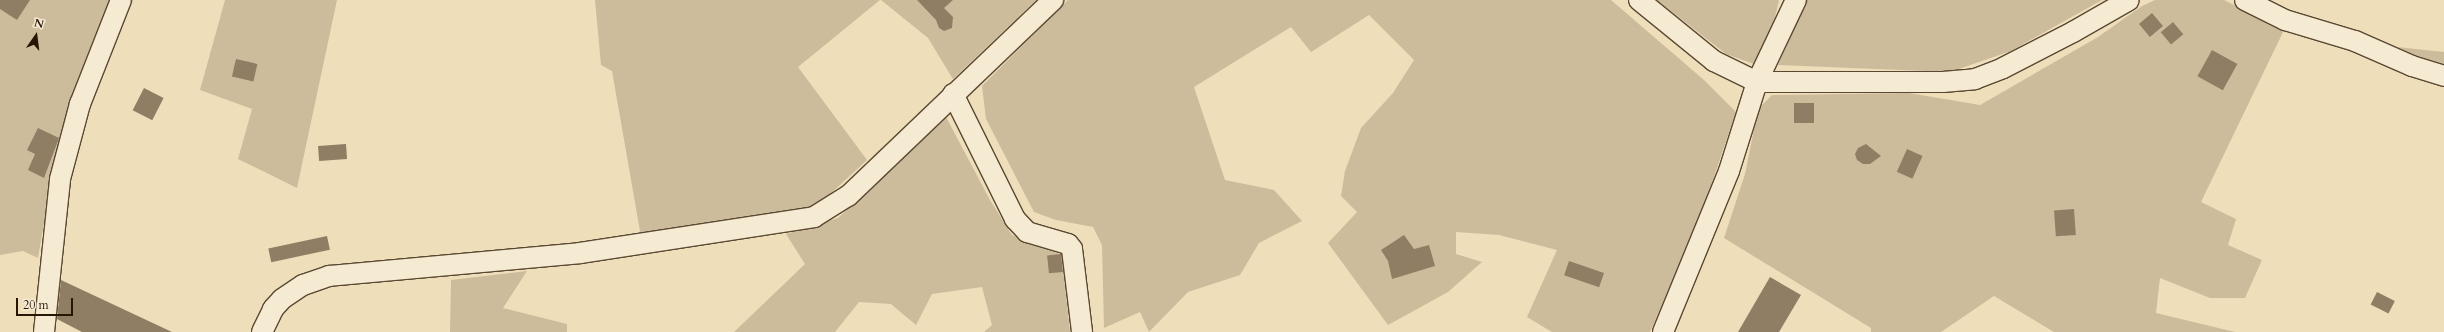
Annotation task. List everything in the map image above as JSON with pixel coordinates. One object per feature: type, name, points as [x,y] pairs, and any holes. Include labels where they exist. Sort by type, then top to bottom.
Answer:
[{"type":"street","points":[[44,332],[60,179],[80,104],[121,0]]},
{"type":"street","points":[[262,332],[273,309],[282,299],[303,285],[329,276],[371,270],[493,263],[580,253],[814,217],[848,196],[1053,0]]},
{"type":"street","points":[[1639,0],[1714,61],[1757,82],[1943,82],[1975,79],[2003,68],[2129,0]]},
{"type":"street","points":[[1663,332],[1729,171],[1757,82],[1796,0]]},
{"type":"street","points":[[2245,0],[2285,20],[2355,42],[2412,66],[2444,76]]},
{"type":"street","points":[[953,94],[1015,219],[1027,232],[1068,244],[1072,249],[1082,332]]},
{"type":"shaded area","points":[[0,0],[112,0],[52,176],[38,258],[23,251],[0,255]]},
{"type":"shaded area","points":[[225,0],[337,0],[297,188],[238,159],[252,109],[200,90]]},
{"type":"shaded area","points":[[595,0],[880,0],[798,67],[867,160],[829,195],[802,211],[641,237],[612,71],[601,65]]},
{"type":"shaded area","points":[[881,0],[1036,0],[953,79],[928,38]]},
{"type":"shaded area","points":[[1068,0],[1611,0],[1704,80],[1736,112],[1697,227],[1650,332],[1552,332],[1527,317],[1557,250],[1499,235],[1456,232],[1456,254],[1482,262],[1448,292],[1388,325],[1328,243],[1357,212],[1341,196],[1345,171],[1361,128],[1393,93],[1414,60],[1369,15],[1311,52],[1291,27],[1194,87],[1225,180],[1274,190],[1302,221],[1259,243],[1240,275],[1188,292],[1149,332],[1140,312],[1104,328],[1102,245],[1093,227],[1056,220],[1034,212],[986,119],[982,86]]},
{"type":"shaded area","points":[[1657,0],[1779,0],[1774,22],[1754,64],[1726,54]]},
{"type":"shaded area","points":[[1807,0],[2102,0],[2011,51],[1950,72],[1778,65]]},
{"type":"shaded area","points":[[2155,0],[2224,0],[2284,30],[2201,202],[2236,219],[2228,245],[2262,260],[2245,298],[2210,298],[2160,278],[2156,313],[2235,332],[2054,332],[1994,296],[1941,332],[1871,332],[1871,328],[1724,238],[1745,174],[1758,109],[1772,95],[1909,93],[1980,105],[2098,37],[2142,6]]},
{"type":"shaded area","points":[[2397,47],[2444,52],[2444,68]]},
{"type":"shaded area","points":[[946,117],[990,200],[1012,235],[1062,255],[1070,332],[984,332],[992,325],[982,287],[932,294],[916,325],[891,304],[859,302],[835,332],[734,332],[805,264],[786,234],[838,218]]},
{"type":"shaded area","points":[[527,271],[503,308],[567,324],[567,332],[450,332],[451,280]]},
{"type":"building","points":[[0,0],[30,0],[17,20],[0,9]]},
{"type":"building","points":[[917,0],[953,0],[944,8],[953,17],[952,28],[944,31],[939,28],[936,20]]},
{"type":"building","points":[[2152,13],[2163,26],[2150,37],[2139,24]]},
{"type":"building","points":[[2173,22],[2183,34],[2171,45],[2161,32]]},
{"type":"building","points":[[2212,50],[2237,64],[2223,90],[2197,76]]},
{"type":"building","points":[[236,59],[257,64],[253,81],[232,77]]},
{"type":"building","points":[[144,88],[164,98],[152,120],[133,110]]},
{"type":"building","points":[[1794,103],[1814,103],[1814,123],[1794,123]]},
{"type":"building","points":[[38,128],[59,138],[44,178],[28,170],[35,154],[27,150]]},
{"type":"building","points":[[346,144],[347,159],[319,161],[318,146]]},
{"type":"building","points":[[1866,144],[1881,156],[1870,164],[1863,164],[1857,160],[1855,154],[1858,148]]},
{"type":"building","points":[[1907,149],[1923,156],[1912,179],[1897,172]]},
{"type":"building","points":[[2074,209],[2076,235],[2056,236],[2054,210]]},
{"type":"building","points":[[1404,235],[1414,249],[1429,245],[1435,266],[1392,279],[1388,261],[1381,250]]},
{"type":"building","points":[[327,236],[330,250],[271,262],[268,248]]},
{"type":"building","points":[[1061,254],[1063,272],[1049,273],[1047,255]]},
{"type":"building","points":[[1569,261],[1604,273],[1599,287],[1564,275]]},
{"type":"building","points":[[1770,277],[1801,295],[1779,332],[1738,332]]},
{"type":"building","points":[[61,280],[172,332],[82,332],[57,319]]},
{"type":"building","points":[[2377,292],[2395,301],[2388,314],[2371,304]]}]
